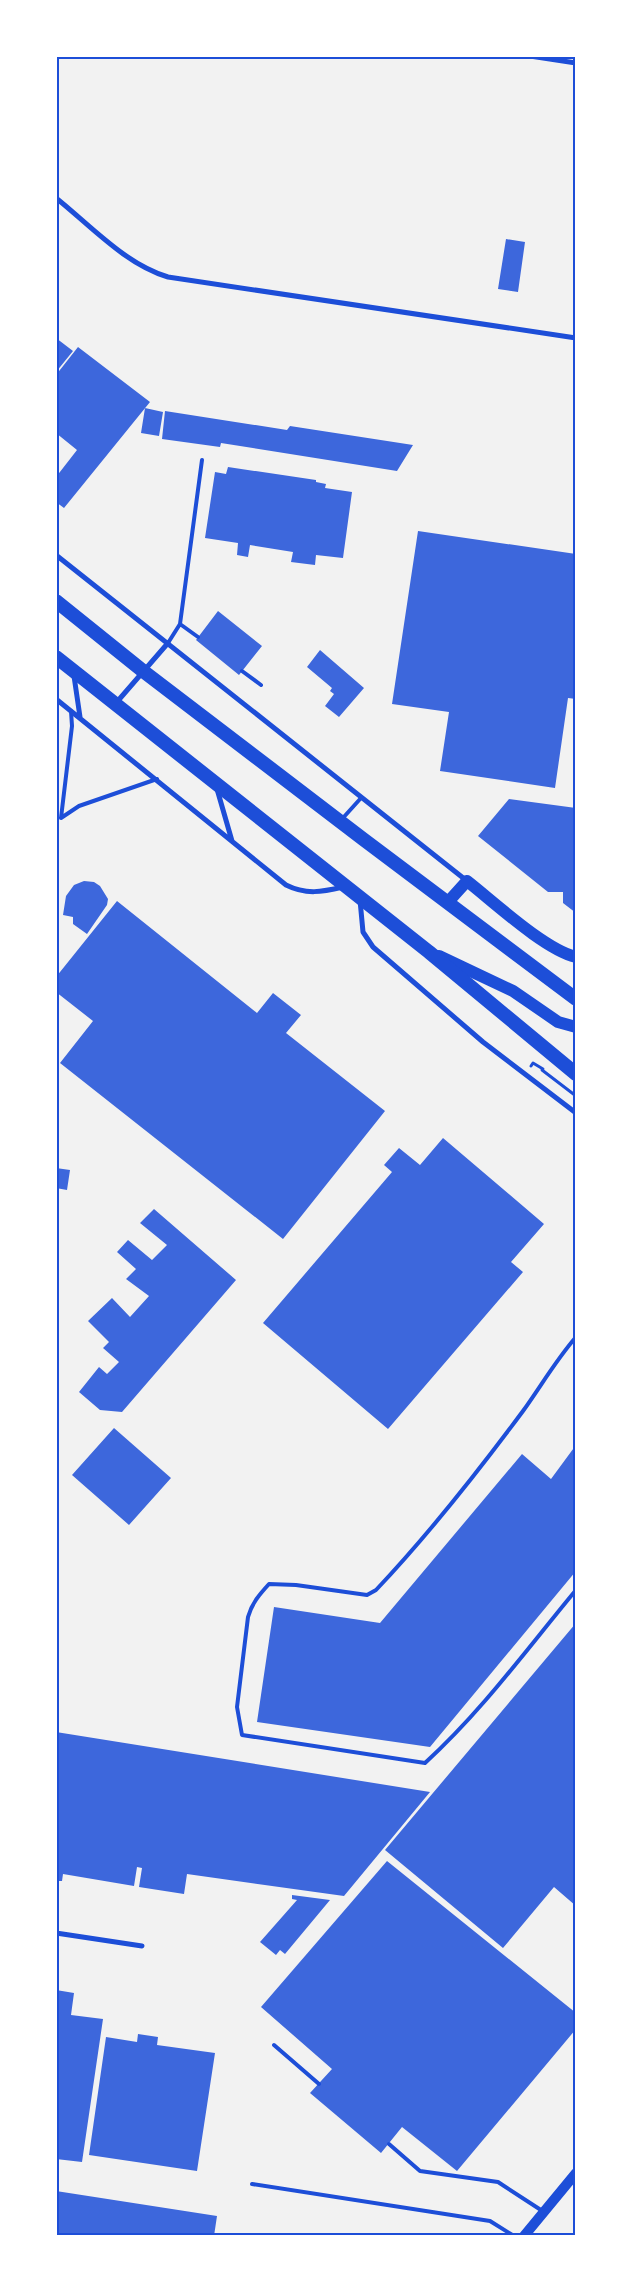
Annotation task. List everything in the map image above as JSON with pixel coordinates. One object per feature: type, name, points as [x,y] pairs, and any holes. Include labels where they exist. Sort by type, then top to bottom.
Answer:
[{"type":"highway","points":[[56,601],[340,822],[576,999]]},
{"type":"highway","points":[[56,657],[429,952],[576,1074]]},
{"type":"main road","points":[[448,902],[467,881],[547,944],[562,953],[576,957]]},
{"type":"main road","points":[[429,952],[513,991],[558,1022],[576,1027]]},
{"type":"main road","points":[[524,2236],[576,2173]]},
{"type":"street","points":[[530,56],[576,63]]},
{"type":"street","points":[[56,198],[136,264],[151,272],[168,277],[576,338]]},
{"type":"street","points":[[56,555],[467,881]]},
{"type":"street","points":[[115,704],[168,643]]},
{"type":"street","points":[[74,671],[80,717]]},
{"type":"street","points":[[56,699],[157,779],[232,842],[294,889],[313,893],[346,887]]},
{"type":"street","points":[[216,784],[232,842]]},
{"type":"street","points":[[360,898],[363,932],[373,947],[483,1042],[576,1113]]},
{"type":"street","points":[[56,1933],[142,1946]]},
{"type":"lane","points":[[168,643],[180,624],[202,460]]},
{"type":"lane","points":[[180,624],[198,637]]},
{"type":"lane","points":[[242,671],[261,685]]},
{"type":"lane","points":[[72,711],[72,726],[61,818],[79,806],[157,779]]},
{"type":"lane","points":[[340,822],[360,798]]},
{"type":"lane","points":[[576,1337],[557,1359],[538,1390],[474,1476],[398,1567],[376,1590],[367,1595],[296,1585],[269,1584],[257,1596],[248,1617],[237,1707],[242,1735],[425,1763],[447,1743],[516,1665],[576,1590]]},
{"type":"lane","points":[[274,2045],[319,2084]]},
{"type":"lane","points":[[388,2144],[420,2171],[498,2182],[544,2212]]},
{"type":"lane","points":[[252,2184],[490,2221],[514,2236]]},
{"type":"path","points":[[530,1066],[533,1063],[544,1068],[576,1096]]},
{"type":"building","points":[[506,239],[525,242],[518,292],[498,289]]},
{"type":"building","points":[[56,338],[73,351],[56,372]]},
{"type":"building","points":[[78,347],[150,402],[64,508],[56,502],[56,477],[77,450],[56,433],[56,375]]},
{"type":"building","points":[[145,408],[163,412],[159,436],[141,433]]},
{"type":"building","points":[[165,411],[287,430],[290,426],[413,445],[397,471],[221,443],[220,447],[162,439]]},
{"type":"building","points":[[228,467],[316,480],[316,482],[326,484],[325,488],[352,492],[343,558],[316,555],[315,565],[291,562],[293,552],[250,545],[248,557],[237,555],[238,543],[205,538],[215,472],[226,474]]},
{"type":"building","points":[[418,531],[576,554],[576,699],[568,698],[555,788],[440,771],[449,712],[392,704]]},
{"type":"building","points":[[218,611],[262,646],[239,675],[196,640]]},
{"type":"building","points":[[320,650],[364,688],[339,717],[325,706],[334,694],[330,691],[332,688],[307,667]]},
{"type":"building","points":[[509,799],[576,808],[576,913],[563,903],[563,892],[548,892],[478,836]]},
{"type":"building","points":[[84,881],[94,882],[100,886],[108,899],[107,905],[87,934],[73,924],[73,917],[63,915],[66,896],[74,885]]},
{"type":"building","points":[[117,901],[257,1013],[273,993],[301,1015],[286,1033],[385,1111],[283,1239],[60,1063],[93,1021],[56,992],[56,977]]},
{"type":"building","points":[[443,1138],[544,1224],[511,1262],[523,1272],[388,1429],[263,1323],[392,1172],[384,1165],[399,1148],[420,1165]]},
{"type":"building","points":[[56,1168],[70,1170],[67,1190],[56,1188]]},
{"type":"building","points":[[154,1209],[236,1280],[122,1412],[100,1410],[79,1392],[99,1367],[107,1374],[119,1362],[103,1348],[109,1342],[88,1321],[112,1298],[130,1317],[149,1296],[126,1279],[136,1269],[117,1252],[128,1240],[152,1260],[167,1245],[140,1223]]},
{"type":"building","points":[[114,1428],[171,1478],[129,1525],[72,1475]]},
{"type":"building","points":[[576,1445],[576,1571],[430,1747],[257,1722],[274,1607],[380,1623],[522,1454],[551,1479]]},
{"type":"building","points":[[576,1623],[576,1906],[554,1887],[503,1948],[385,1850]]},
{"type":"building","points":[[56,1732],[430,1792],[344,1896],[187,1874],[184,1894],[139,1887],[142,1868],[137,1867],[134,1886],[63,1874],[62,1881],[56,1881]]},
{"type":"building","points":[[387,1861],[576,2013],[576,2029],[457,2171],[402,2127],[381,2153],[310,2093],[332,2069],[261,2007]]},
{"type":"building","points":[[292,1895],[330,1900],[285,1954],[280,1950],[276,1955],[260,1942],[297,1900],[292,1899]]},
{"type":"building","points":[[56,1990],[74,1993],[71,2015],[103,2019],[82,2162],[56,2159]]},
{"type":"building","points":[[138,2034],[158,2037],[157,2045],[215,2053],[197,2171],[89,2155],[106,2037],[137,2042]]},
{"type":"building","points":[[56,2191],[217,2216],[214,2236],[56,2236]]}]
